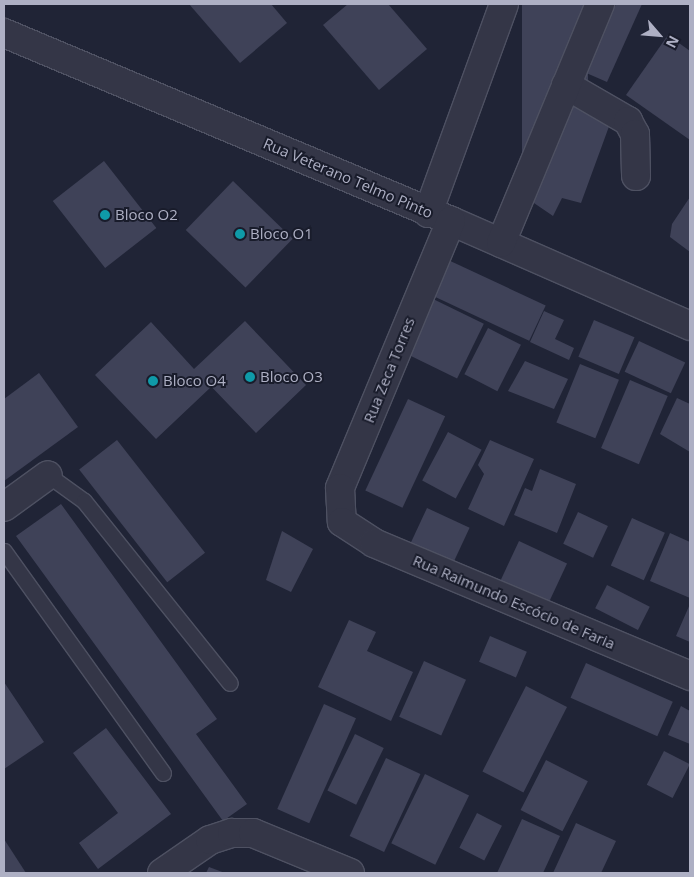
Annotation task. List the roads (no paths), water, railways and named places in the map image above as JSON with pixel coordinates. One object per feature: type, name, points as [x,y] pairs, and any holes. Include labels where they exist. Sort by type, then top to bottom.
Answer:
[{"type":"street","name":"Rua Zeca Torres","points":[[342,522],[340,488],[440,217],[504,4]]},
{"type":"street","points":[[501,243],[600,4]]},
{"type":"street","name":"Rua Veterano Telmo Pinto","points":[[4,33],[501,243],[690,326]]},
{"type":"street","points":[[566,85],[628,121],[635,134],[636,176]]},
{"type":"street","points":[[4,507],[48,475]]},
{"type":"street","name":"Rua Raimundo Escócio de Faria","points":[[342,522],[374,544],[690,676]]},
{"type":"street","points":[[162,873],[210,840],[232,833],[253,832],[350,873]]},
{"type":"lane","points":[[48,475],[84,501],[230,683]]},
{"type":"lane","points":[[4,551],[163,773]]},
{"type":"place","name":"Bloco O2","points":[[105,215]]},
{"type":"place","name":"Bloco O1","points":[[240,234]]},
{"type":"place","name":"Bloco O3","points":[[250,377]]},
{"type":"place","name":"Bloco O4","points":[[153,381]]}]
